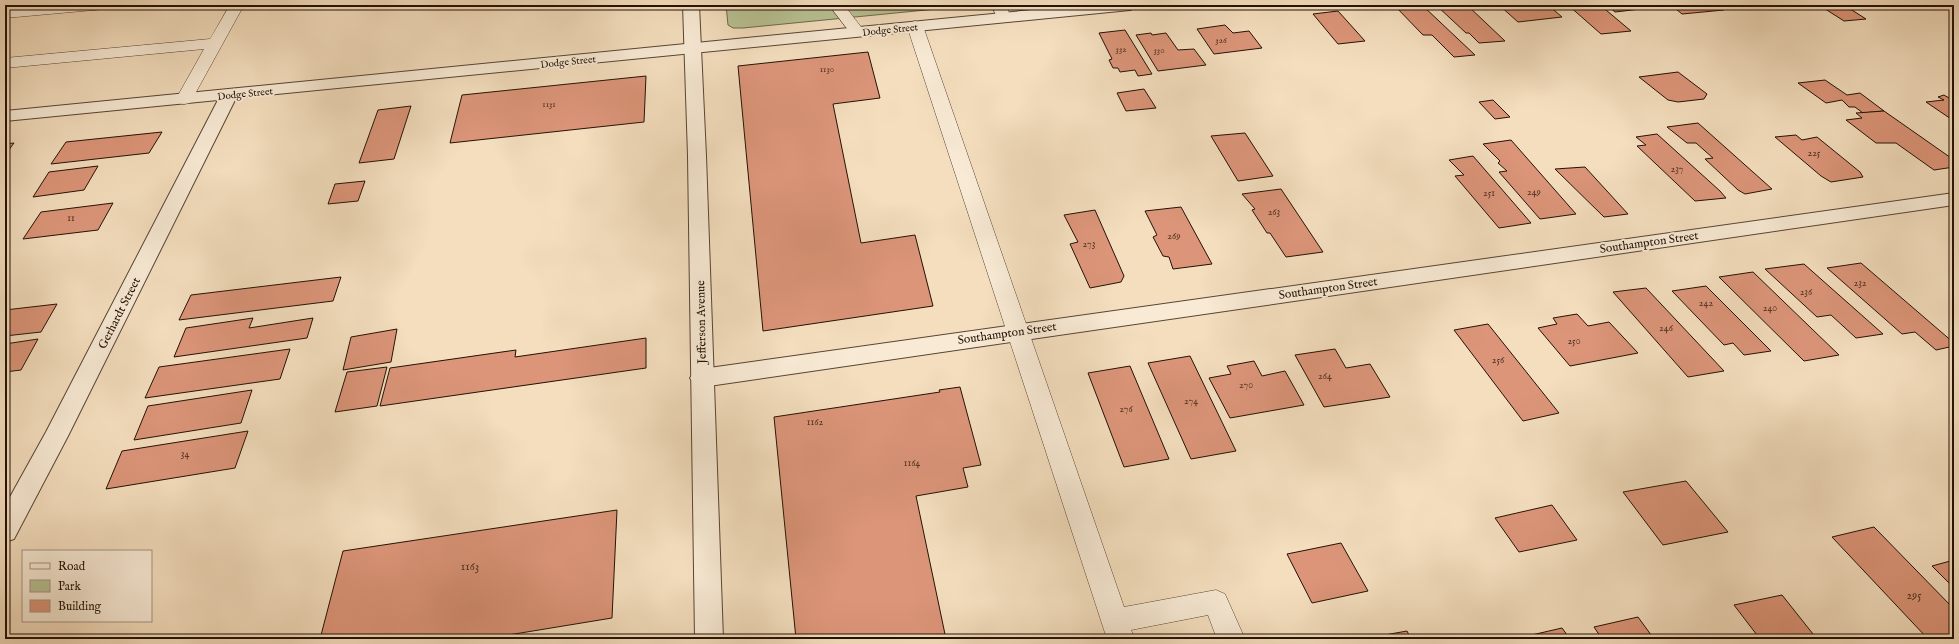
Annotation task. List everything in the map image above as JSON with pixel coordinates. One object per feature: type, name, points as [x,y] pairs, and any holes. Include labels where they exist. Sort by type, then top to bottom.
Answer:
[{"type":"street","name":"Jefferson Avenue","points":[[691,5],[709,639]]},
{"type":"street","name":"Dodge Street","points":[[5,116],[915,26],[1001,11],[1130,5]]},
{"type":"street","name":"Gerhardt Street","points":[[5,530],[56,436],[230,94]]},
{"type":"street","name":"Southampton Street","points":[[702,378],[1954,199]]},
{"type":"lane","points":[[5,14],[105,5]]},
{"type":"lane","points":[[184,99],[237,5]]},
{"type":"lane","points":[[836,5],[857,32]]},
{"type":"lane","points":[[915,26],[1118,630],[1216,602],[1231,639]]},
{"type":"lane","points":[[5,63],[215,43]]},
{"type":"green space","points":[[726,5],[977,5],[733,28],[728,25]]},
{"type":"building","points":[[1394,5],[1422,5],[1475,55],[1454,57],[1432,35],[1423,35]]},
{"type":"building","points":[[1436,5],[1467,5],[1505,41],[1479,43]]},
{"type":"building","points":[[1499,5],[1548,5],[1562,17],[1518,22]]},
{"type":"building","points":[[1568,5],[1600,5],[1631,31],[1601,34]]},
{"type":"building","points":[[1607,5],[1655,5],[1657,7],[1615,12]]},
{"type":"building","points":[[1671,5],[1718,5],[1724,10],[1682,14]]},
{"type":"building","points":[[1819,5],[1844,5],[1866,19],[1844,21]]},
{"type":"building","points":[[1338,11],[1365,41],[1338,44],[1313,14]]},
{"type":"building","points":[[1225,25],[1233,33],[1249,31],[1262,48],[1214,54],[1197,29]]},
{"type":"building","points":[[1125,30],[1152,74],[1138,76],[1135,70],[1120,72],[1118,68],[1113,68],[1109,60],[1112,59],[1099,33]]},
{"type":"building","points":[[1151,33],[1152,35],[1166,33],[1178,50],[1194,49],[1206,65],[1158,71],[1136,35]]},
{"type":"building","points":[[868,52],[880,98],[833,104],[861,243],[915,235],[933,306],[763,331],[738,66]]},
{"type":"building","points":[[1678,72],[1707,94],[1704,99],[1678,102],[1668,100],[1639,77]]},
{"type":"building","points":[[646,76],[644,122],[450,143],[462,95]]},
{"type":"building","points":[[1825,80],[1847,95],[1860,93],[1884,111],[1863,113],[1855,107],[1849,107],[1842,100],[1826,103],[1798,83]]},
{"type":"building","points":[[1144,89],[1156,108],[1126,111],[1117,93]]},
{"type":"building","points":[[1944,95],[1954,101],[1954,121],[1926,102],[1944,100],[1938,97]]},
{"type":"building","points":[[1493,100],[1510,117],[1495,119],[1479,102]]},
{"type":"building","points":[[411,106],[394,159],[359,163],[378,110]]},
{"type":"building","points":[[1884,111],[1954,160],[1954,167],[1934,170],[1896,143],[1876,143],[1846,120],[1862,118],[1856,113]]},
{"type":"building","points":[[1698,123],[1772,189],[1745,194],[1738,190],[1705,159],[1713,158],[1696,143],[1687,143],[1667,127]]},
{"type":"building","points":[[162,132],[149,153],[51,164],[66,142]]},
{"type":"building","points":[[1245,133],[1273,176],[1238,181],[1211,136]]},
{"type":"building","points":[[1657,134],[1726,198],[1695,201],[1637,146],[1646,145],[1636,137]]},
{"type":"building","points":[[1796,135],[1802,140],[1817,137],[1860,172],[1863,177],[1831,182],[1821,176],[1775,137]]},
{"type":"building","points":[[1511,140],[1576,214],[1540,219],[1499,172],[1507,171],[1498,163],[1500,161],[1483,144]]},
{"type":"building","points":[[14,143],[5,155],[5,144]]},
{"type":"building","points":[[1473,156],[1531,223],[1499,228],[1455,176],[1464,175],[1449,160]]},
{"type":"building","points":[[98,166],[84,190],[33,197],[49,172]]},
{"type":"building","points":[[1585,167],[1628,214],[1604,217],[1555,169]]},
{"type":"building","points":[[365,181],[358,201],[328,204],[335,184]]},
{"type":"building","points":[[1281,189],[1323,252],[1286,257],[1270,233],[1267,233],[1252,210],[1255,209],[1242,194]]},
{"type":"building","points":[[113,203],[98,230],[23,239],[41,212]]},
{"type":"building","points":[[1181,207],[1212,264],[1173,269],[1169,257],[1163,256],[1153,237],[1157,235],[1145,211]]},
{"type":"building","points":[[1095,210],[1124,276],[1121,282],[1090,288],[1070,244],[1078,242],[1064,215]]},
{"type":"building","points":[[1861,263],[1954,343],[1954,346],[1936,350],[1915,332],[1902,334],[1827,268]]},
{"type":"building","points":[[1804,264],[1883,334],[1856,338],[1831,315],[1817,317],[1765,269]]},
{"type":"building","points":[[1753,272],[1839,355],[1804,361],[1719,277]]},
{"type":"building","points":[[341,277],[333,301],[179,320],[191,295]]},
{"type":"building","points":[[1706,286],[1771,351],[1744,355],[1733,343],[1724,345],[1672,291]]},
{"type":"building","points":[[1646,288],[1724,371],[1688,377],[1613,292]]},
{"type":"building","points":[[57,304],[41,332],[5,336],[5,310]]},
{"type":"building","points":[[1577,314],[1588,326],[1609,322],[1638,353],[1570,366],[1538,328],[1557,324],[1553,318]]},
{"type":"building","points":[[253,318],[249,328],[313,318],[307,338],[174,357],[186,328]]},
{"type":"building","points":[[1488,324],[1559,413],[1523,421],[1454,330]]},
{"type":"building","points":[[397,329],[391,362],[343,370],[351,337]]},
{"type":"building","points":[[646,338],[646,368],[380,406],[390,368],[516,350],[515,357]]},
{"type":"building","points":[[38,339],[21,370],[5,372],[5,344]]},
{"type":"building","points":[[290,349],[280,379],[145,398],[159,367]]},
{"type":"building","points":[[1335,349],[1346,368],[1370,364],[1390,397],[1324,407],[1295,355]]},
{"type":"building","points":[[1190,356],[1236,451],[1191,459],[1148,363]]},
{"type":"building","points":[[1254,361],[1262,376],[1285,371],[1304,405],[1230,418],[1209,378],[1231,374],[1227,366]]},
{"type":"building","points":[[1130,366],[1169,459],[1124,467],[1088,373]]},
{"type":"building","points":[[387,367],[377,406],[335,412],[347,372]]},
{"type":"building","points":[[960,387],[981,465],[963,468],[968,487],[916,496],[946,639],[796,639],[774,417],[940,392],[939,390]]},
{"type":"building","points":[[252,390],[241,423],[134,440],[148,406]]},
{"type":"building","points":[[248,431],[235,468],[106,489],[122,451]]},
{"type":"building","points":[[1686,481],[1728,532],[1663,545],[1623,492]]},
{"type":"building","points":[[1552,505],[1577,540],[1519,552],[1495,518]]},
{"type":"building","points":[[617,510],[612,618],[484,639],[320,639],[343,551]]},
{"type":"building","points":[[1874,527],[1954,609],[1954,639],[1928,639],[1832,537]]},
{"type":"building","points":[[1341,543],[1368,591],[1312,603],[1287,554]]},
{"type":"building","points":[[1954,560],[1954,588],[1932,566]]},
{"type":"building","points":[[1782,595],[1817,639],[1760,639],[1734,605]]},
{"type":"building","points":[[1638,617],[1654,639],[1602,639],[1594,627]]},
{"type":"building","points":[[1562,628],[1570,639],[1524,639],[1523,637]]},
{"type":"building","points":[[1407,631],[1411,639],[1362,639]]}]
